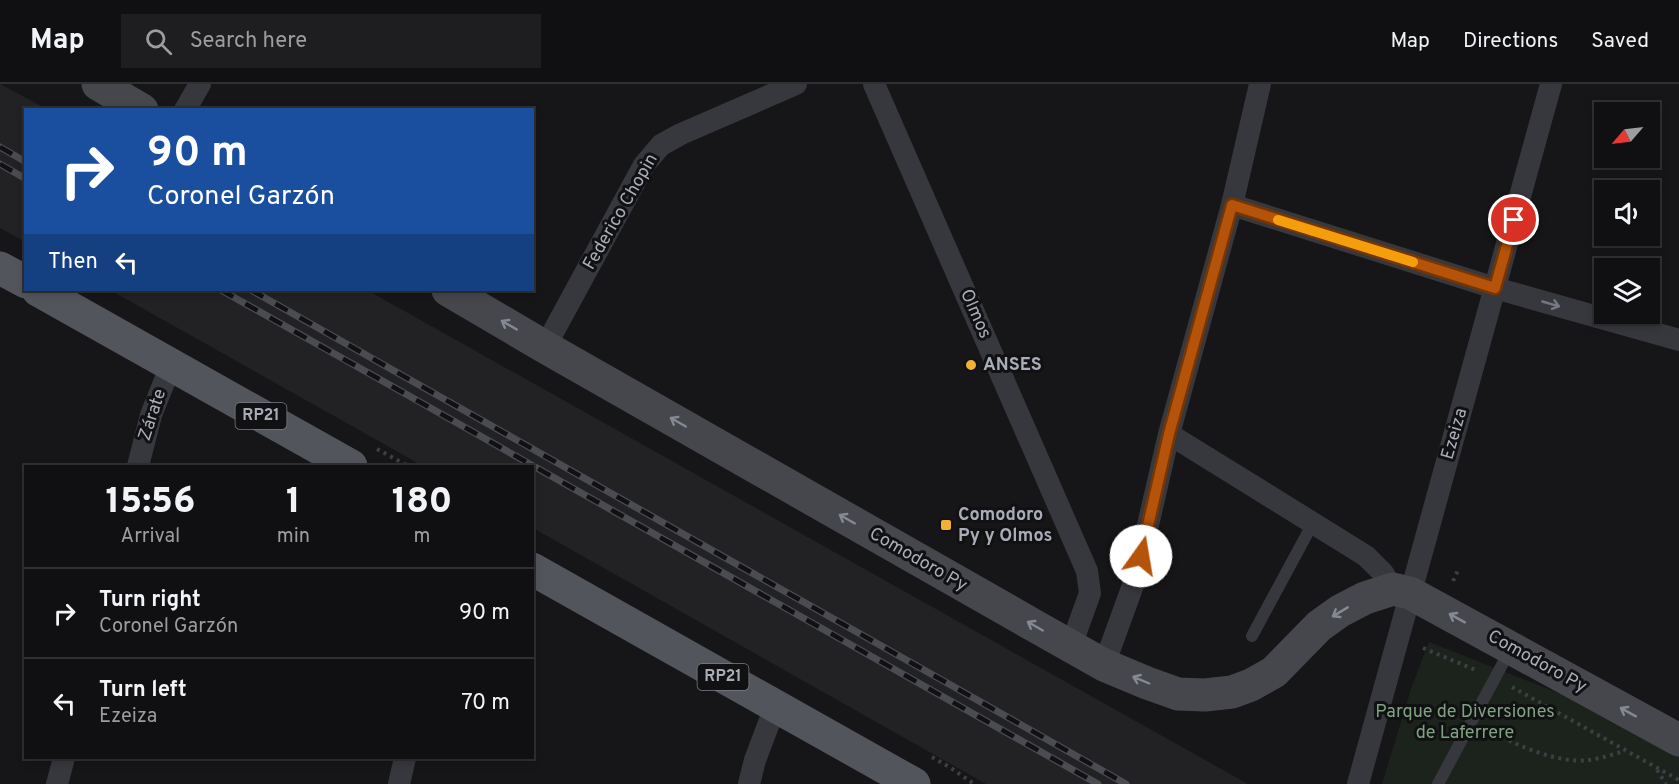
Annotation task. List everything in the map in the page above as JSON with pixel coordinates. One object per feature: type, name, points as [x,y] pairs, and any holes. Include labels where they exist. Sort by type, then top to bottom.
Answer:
[{"type":"main road","points":[[98,84],[139,108]]},
{"type":"main road","points":[[0,268],[24,281]]},
{"type":"main road","name":"RP21","points":[[40,291],[349,465]]},
{"type":"main road","name":"Comodoro Py","points":[[450,291],[1104,665],[1178,694],[1205,695],[1232,692],[1251,685],[1274,672],[1319,626],[1340,611],[1365,598],[1402,591],[1679,740]]},
{"type":"main road","name":"RP21","points":[[534,570],[914,784]]},
{"type":"street","points":[[186,108],[200,84]]},
{"type":"street","name":"Federico Chopin","points":[[545,347],[644,165],[661,145],[796,84]]},
{"type":"street","name":"Olmos","points":[[874,84],[1087,571],[1090,593],[1071,646]]},
{"type":"street","points":[[1104,665],[1136,577],[1169,434],[1232,205],[1260,84]]},
{"type":"street","name":"Ezeiza","points":[[1358,784],[1402,591],[1495,288],[1551,84]]},
{"type":"street","points":[[1232,205],[1495,288],[1679,340]]},
{"type":"street","name":"Zárate","points":[[138,465],[151,414],[171,365]]},
{"type":"street","name":"Comodoro Py","points":[[1169,434],[1366,556],[1402,591]]},
{"type":"street","points":[[749,784],[755,760],[776,707]]},
{"type":"street","points":[[57,784],[64,759]]},
{"type":"street","points":[[399,784],[405,759]]},
{"type":"lane","points":[[1252,636],[1313,523]]},
{"type":"lane","points":[[1438,784],[1511,648]]},
{"type":"path","points":[[1423,648],[1495,678],[1679,780]]},
{"type":"path","points":[[1472,721],[1510,742],[1566,760],[1588,760],[1626,751]]},
{"type":"path","points":[[1655,767],[1666,784]]},
{"type":"shaded area","points":[[0,84],[45,108],[24,108],[24,241],[0,228]]},
{"type":"shaded area","points":[[112,291],[369,291],[1248,784],[986,784],[534,529],[534,465],[421,465]]},
{"type":"green space","name":"Parque de Diversiones de Laferrere","points":[[1429,642],[1566,696],[1679,757],[1679,784],[1382,784],[1412,686]]},
{"type":"railway","points":[[0,147],[24,161]]},
{"type":"railway","points":[[0,164],[24,178]]},
{"type":"railway","points":[[223,291],[532,465]]},
{"type":"railway","points":[[253,291],[1126,784]]},
{"type":"railway","points":[[534,466],[1098,784]]},
{"type":"slow traffic","points":[[1278,220],[1413,262]]},
{"type":"place","name":"ANSES","points":[[971,365]]},
{"type":"place","name":"Comodoro Py y Olmos","points":[[946,525]]},
{"type":"route","points":[[1141,556],[1169,434],[1232,205],[1495,288],[1514,220]]}]
